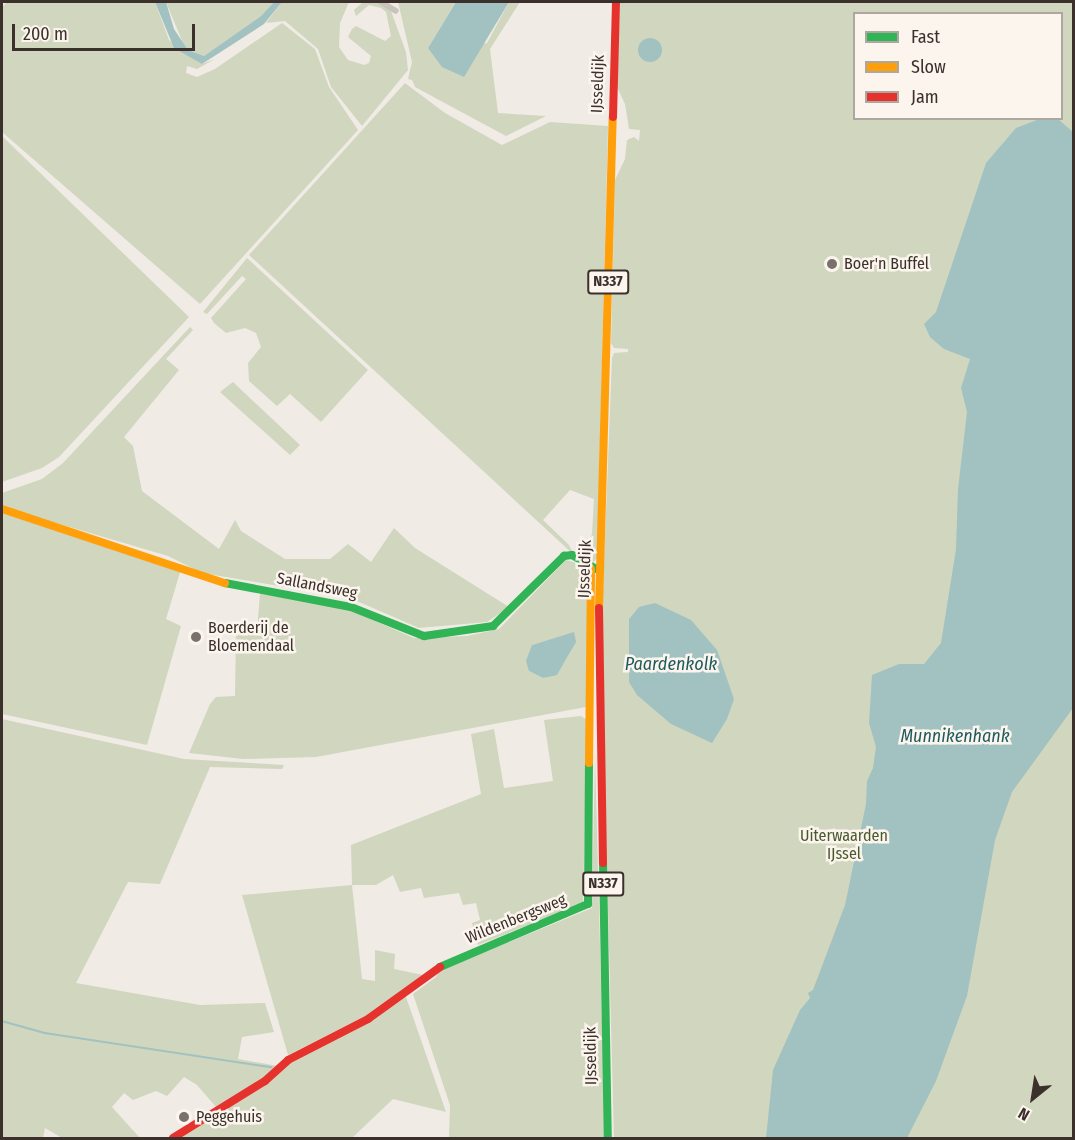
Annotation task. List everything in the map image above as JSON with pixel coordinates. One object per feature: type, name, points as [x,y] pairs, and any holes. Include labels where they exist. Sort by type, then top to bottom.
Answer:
[{"type":"street","points":[[381,2],[396,11]]},
{"type":"street","name":"IJsseldijk","points":[[608,1138],[596,569],[616,2]]},
{"type":"street","name":"Sallandsweg","points":[[2,509],[206,579],[351,607],[424,636],[493,626],[564,556],[575,556],[596,569]]},
{"type":"street","name":"Wildenbergsweg","points":[[173,1138],[265,1082],[288,1060],[368,1019],[435,969],[588,904],[596,569]]},
{"type":"green space","points":[[7,2],[155,2],[169,40],[202,64],[215,59],[197,69],[187,66],[186,73],[197,77],[215,69],[282,23],[315,49],[329,87],[358,130],[200,304],[2,132],[2,7]]},
{"type":"green space","points":[[166,2],[274,2],[261,16],[204,56],[188,50],[183,43]]},
{"type":"green space","points":[[282,2],[349,2],[340,23],[339,47],[348,60],[364,65],[369,63],[371,56],[348,37],[352,29],[356,26],[385,41],[391,36],[386,12],[381,8],[369,5],[356,16],[354,10],[363,2],[377,2],[391,11],[406,52],[408,70],[362,126],[331,87],[318,49],[285,21],[266,23]]},
{"type":"green space","points":[[398,2],[456,2],[428,48],[487,43],[509,2],[520,2],[490,49],[498,113],[546,116],[506,136],[415,87],[412,80],[408,79],[412,62]]},
{"type":"green space","name":"Uiterwaarden IJssel","points":[[620,2],[1073,2],[1073,1138],[614,1138],[601,643],[612,358],[614,353],[628,352],[628,349],[614,348],[611,343],[615,180],[625,159],[627,140],[634,137],[639,141],[640,130],[629,129],[625,104],[617,87]]},
{"type":"green space","points":[[405,83],[445,113],[502,145],[550,122],[608,126],[597,558],[592,564],[583,559],[592,534],[594,499],[570,490],[543,520],[569,545],[573,554],[249,255]]},
{"type":"green space","points":[[2,136],[189,317],[59,457],[42,468],[2,482]]},
{"type":"green space","points":[[247,258],[368,370],[321,422],[290,394],[277,406],[249,381],[248,363],[261,347],[256,333],[245,328],[226,333],[211,318],[246,279],[242,276],[207,314],[203,312]]},
{"type":"green space","points":[[190,327],[193,330],[166,359],[179,370],[124,437],[133,446],[142,491],[219,549],[235,520],[241,531],[285,559],[330,559],[348,544],[371,562],[394,528],[415,548],[509,607],[487,622],[419,628],[350,598],[202,573],[168,556],[2,507],[2,493],[42,479],[63,463]]},
{"type":"green space","points":[[233,382],[300,445],[290,455],[220,392]]},
{"type":"green space","points":[[2,512],[181,569],[166,619],[181,626],[147,745],[2,714]]},
{"type":"green space","points":[[566,560],[577,563],[588,574],[586,707],[316,757],[243,759],[189,753],[210,704],[216,697],[235,696],[236,634],[257,632],[260,593],[350,610],[414,638],[467,636],[499,629]],"holes":[[[569,634],[572,649],[558,673],[543,678],[529,671],[532,645]]]},
{"type":"green space","points":[[581,716],[587,720],[583,903],[478,945],[472,923],[480,920],[476,903],[463,905],[459,893],[424,898],[421,888],[400,892],[393,875],[376,885],[352,885],[351,845],[481,794],[471,734],[494,729],[504,788],[553,781],[544,720]]},
{"type":"green space","points":[[2,719],[184,759],[284,765],[282,769],[210,767],[160,884],[128,882],[76,983],[200,1005],[265,1003],[274,1032],[242,1037],[238,1059],[278,1066],[217,1108],[197,1085],[184,1077],[167,1096],[156,1091],[133,1100],[124,1093],[112,1107],[140,1138],[62,1138],[45,1128],[43,1138],[2,1138]]},
{"type":"green space","points":[[595,756],[605,1138],[449,1138],[450,1105],[413,994],[436,977],[439,971],[592,908]]},
{"type":"green space","points":[[352,885],[362,979],[375,981],[375,950],[395,954],[394,969],[423,975],[373,1012],[288,1055],[242,895]]},
{"type":"green space","points":[[405,994],[446,1112],[393,1099],[352,1138],[181,1138],[266,1085],[288,1063]]},
{"type":"water","points":[[155,2],[166,2],[174,29],[188,50],[204,56],[261,16],[274,2],[282,2],[264,24],[202,64],[174,48]]},
{"type":"water","points":[[456,2],[509,2],[464,77],[442,67],[428,48]]},
{"type":"water","points":[[650,38],[655,39],[661,45],[661,55],[655,61],[650,62],[645,61],[639,55],[638,50],[639,45],[645,39]]},
{"type":"water","name":"Munnikenhank","points":[[1037,120],[1059,120],[1073,132],[1073,708],[1012,792],[995,840],[967,996],[936,1081],[907,1138],[766,1138],[773,1070],[800,1010],[810,998],[808,993],[813,990],[845,905],[866,804],[867,781],[873,768],[876,747],[869,723],[872,675],[899,664],[924,664],[941,643],[956,549],[958,489],[967,412],[961,388],[970,359],[944,349],[930,337],[924,324],[936,312],[986,163],[1016,128]]},
{"type":"water","name":"Paardenkolk","points":[[655,603],[691,620],[717,650],[734,699],[727,719],[712,743],[671,724],[637,695],[629,682],[629,619],[639,607]]},
{"type":"water","points":[[574,632],[576,642],[557,675],[543,678],[529,671],[526,661],[532,645]]},
{"type":"waterway","points":[[2,1021],[45,1033],[271,1067]]},
{"type":"traffic: fast","points":[[225,583],[351,607],[424,636],[493,626],[564,556],[572,555],[596,569]]},
{"type":"traffic: fast","points":[[440,967],[588,904],[589,763]]},
{"type":"traffic: fast","points":[[603,863],[608,1138]]},
{"type":"traffic: slow","points":[[599,608],[613,117]]},
{"type":"traffic: slow","points":[[2,509],[225,583]]},
{"type":"traffic: slow","points":[[589,763],[591,569]]},
{"type":"traffic: jam","points":[[613,117],[616,2]]},
{"type":"traffic: jam","points":[[599,608],[603,863]]},
{"type":"traffic: jam","points":[[173,1138],[265,1081],[288,1060],[368,1019],[440,967]]},
{"type":"place","name":"Boer'n Buffel","points":[[832,264]]},
{"type":"place","name":"Boerderij de Bloemendaal","points":[[196,637]]},
{"type":"place","name":"Peggehuis","points":[[184,1117]]}]
